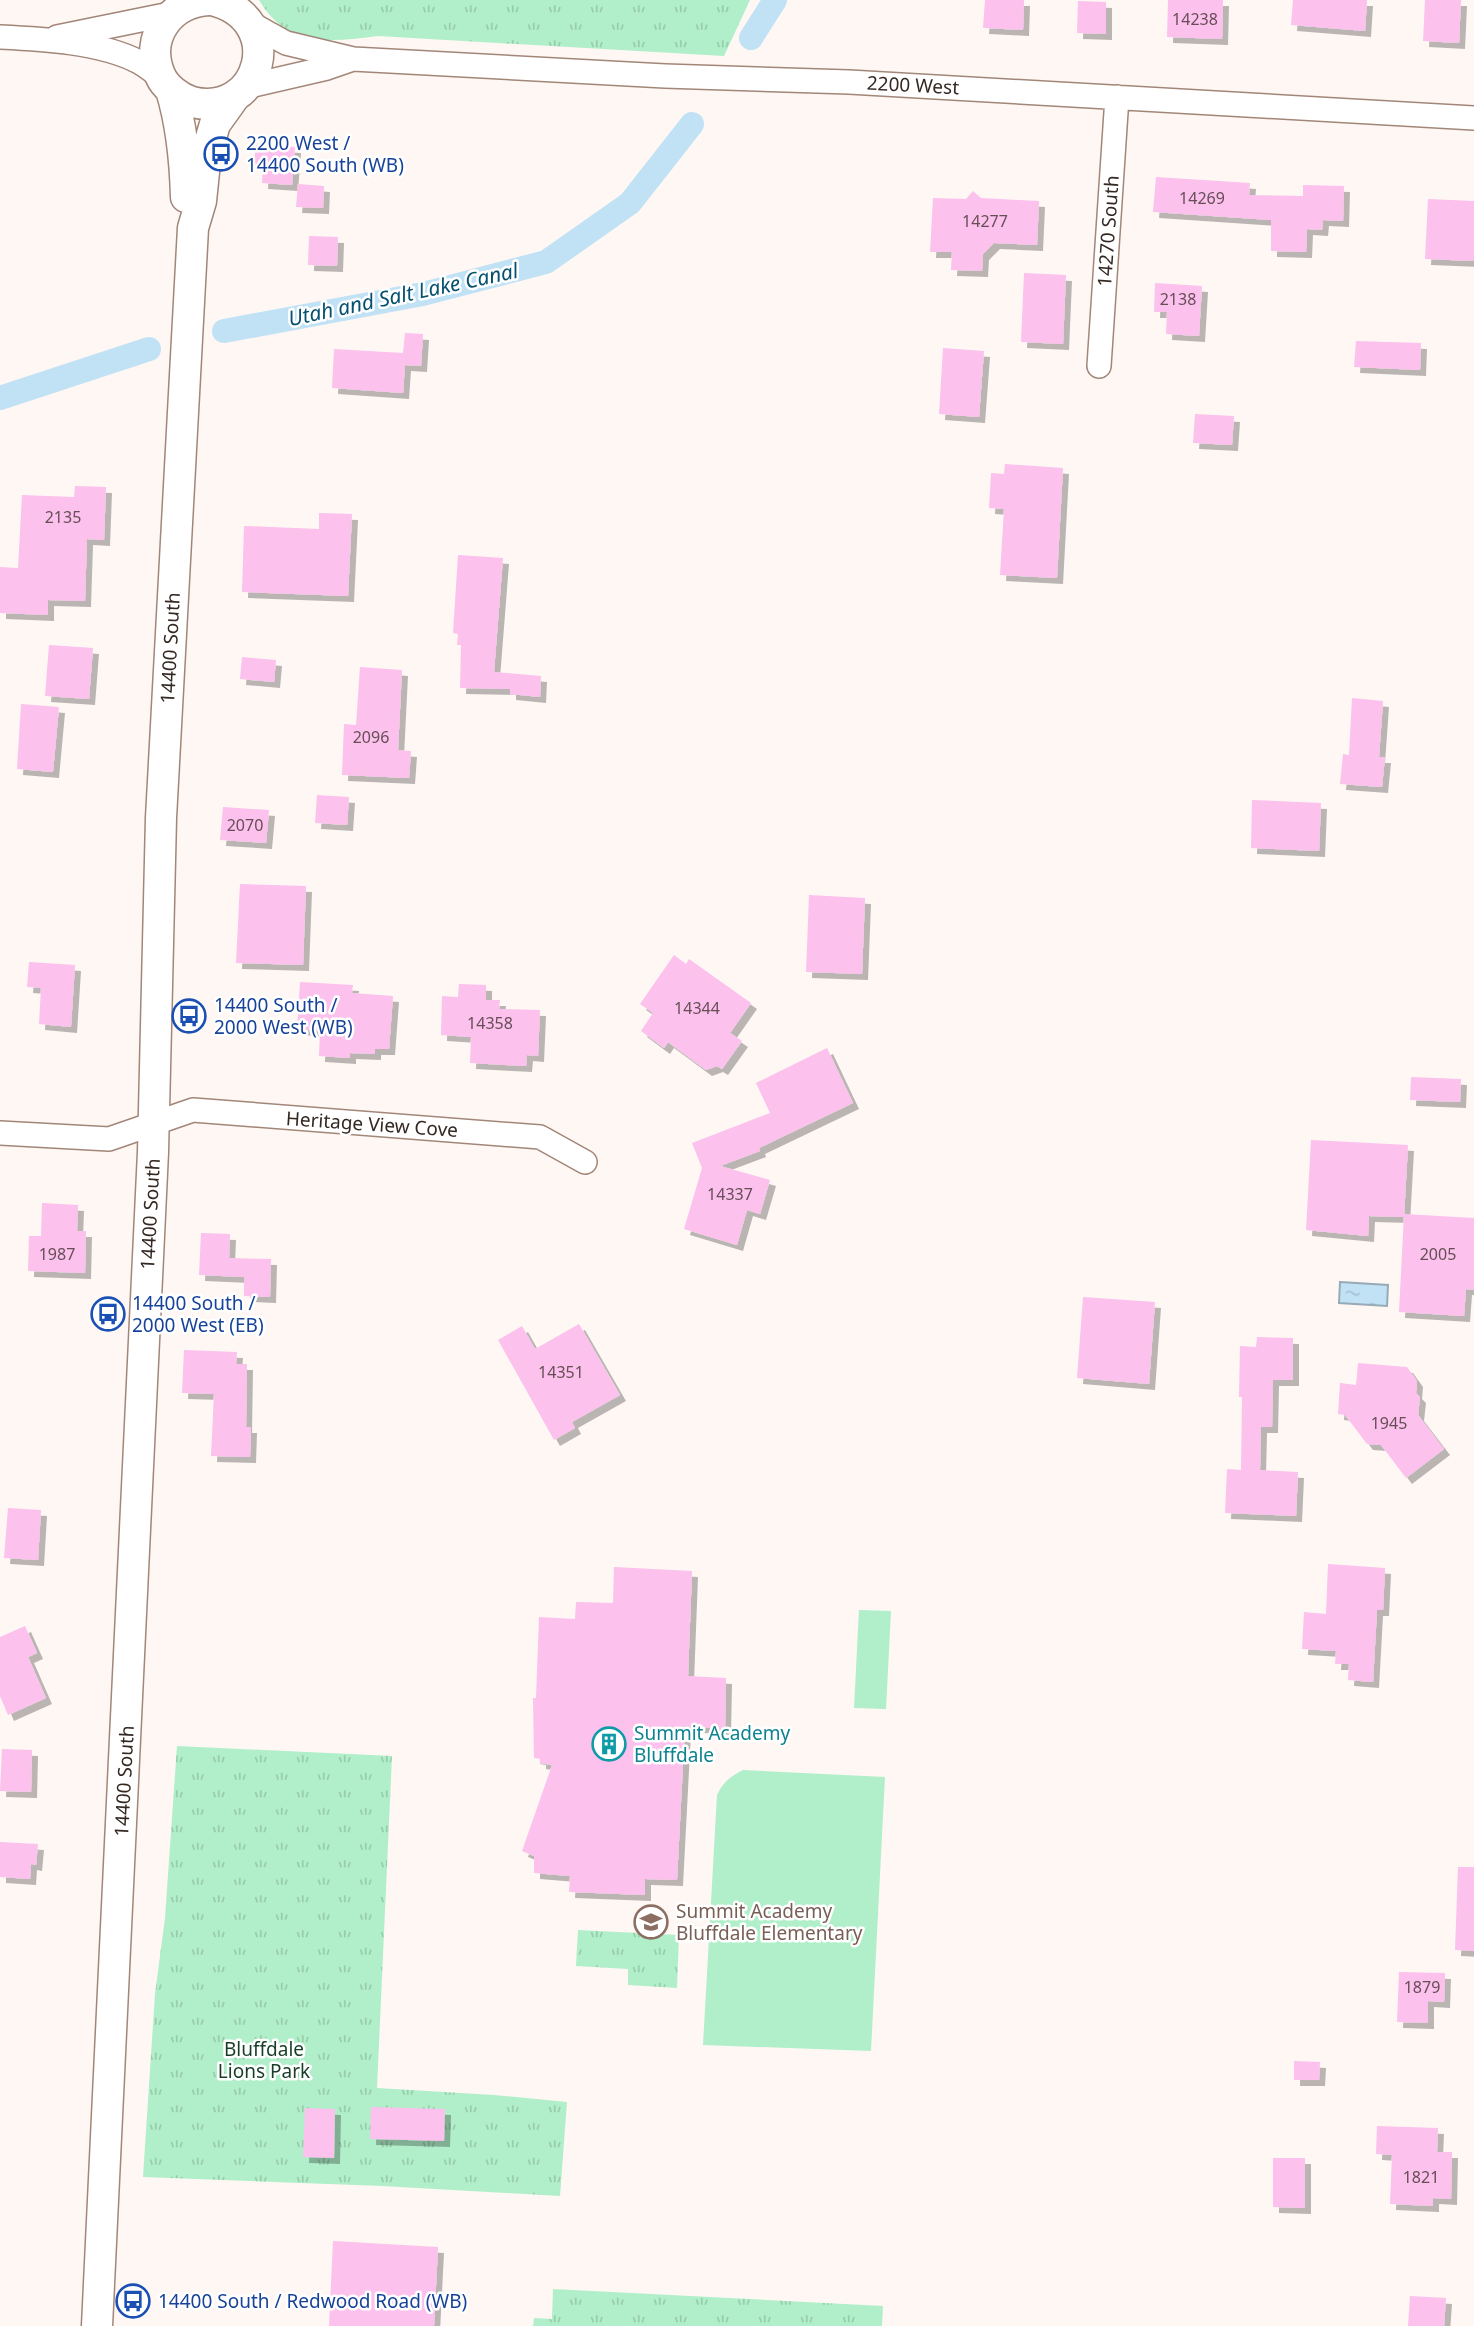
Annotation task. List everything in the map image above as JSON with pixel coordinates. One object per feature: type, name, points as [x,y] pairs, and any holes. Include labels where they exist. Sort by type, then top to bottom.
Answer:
[{"type":"main road","points":[[192,4],[227,4],[245,13],[257,37],[258,53],[256,69],[240,91],[219,103],[202,104],[185,100],[166,84],[156,62],[155,46],[159,30],[192,4]]},
{"type":"main road","name":"14400 South","points":[[166,84],[180,119],[186,165],[186,200],[193,228]]},
{"type":"main road","name":"14400 South","points":[[97,2326],[154,1124],[161,818],[193,228],[201,201],[215,124],[240,91]]},
{"type":"street","points":[[47,39],[192,4]]},
{"type":"street","name":"2200 West","points":[[245,13],[286,43],[353,59],[665,76],[849,82],[1474,118]]},
{"type":"street","points":[[0,37],[47,39],[114,52],[140,63],[166,84]]},
{"type":"street","name":"2200 West","points":[[240,91],[353,59]]},
{"type":"street","name":"14270 South","points":[[1100,366],[1117,97]]},
{"type":"street","name":"Heritage View Cove","points":[[0,1133],[109,1139],[193,1110],[540,1137],[585,1162]]},
{"type":"green space","points":[[259,0],[750,0],[724,56],[378,36],[327,40],[297,34],[283,27],[270,16]]},
{"type":"green space","points":[[859,1610],[891,1611],[886,1709],[854,1708]]},
{"type":"green space","name":"Bluffdale Lions Park","points":[[177,1746],[392,1756],[377,2088],[567,2102],[560,2196],[143,2177],[155,1994],[165,1918]]},
{"type":"green space","points":[[743,1770],[885,1777],[871,2051],[703,2045],[717,1795],[728,1780]]},
{"type":"green space","points":[[578,1930],[679,1935],[677,1988],[628,1985],[628,1969],[576,1966]]},
{"type":"green space","points":[[553,2289],[883,2306],[882,2326],[533,2326],[534,2318],[552,2319]]},
{"type":"water","points":[[1340,1282],[1388,1285],[1387,1306],[1339,1303]]},
{"type":"building","points":[[985,0],[1024,0],[1023,30],[983,28]]},
{"type":"building","points":[[1168,0],[1223,0],[1222,39],[1167,37]]},
{"type":"building","points":[[1293,0],[1367,0],[1365,31],[1291,25]]},
{"type":"building","points":[[1425,0],[1461,0],[1459,43],[1423,41]]},
{"type":"building","points":[[1078,1],[1106,2],[1106,34],[1077,33]]},
{"type":"building","points":[[256,145],[295,147],[292,185],[262,183],[263,165],[254,164]]},
{"type":"building","points":[[1156,177],[1250,183],[1249,195],[1303,196],[1303,185],[1344,186],[1343,221],[1323,220],[1322,230],[1307,229],[1306,252],[1271,251],[1271,220],[1153,212]]},
{"type":"building","points":[[298,184],[324,186],[323,208],[296,207]]},
{"type":"building","points":[[973,191],[981,198],[1039,201],[1037,245],[994,243],[983,254],[982,271],[951,270],[952,252],[930,252],[933,198],[966,199]]},
{"type":"building","points":[[1428,199],[1474,201],[1474,261],[1425,259]]},
{"type":"building","points":[[309,236],[338,237],[337,266],[308,265]]},
{"type":"building","points":[[1024,273],[1066,275],[1063,344],[1021,342]]},
{"type":"building","points":[[1155,283],[1202,286],[1199,336],[1166,334],[1167,312],[1154,312]]},
{"type":"building","points":[[405,333],[423,334],[421,366],[405,365],[403,393],[332,388],[334,349],[403,353]]},
{"type":"building","points":[[1356,341],[1421,343],[1420,370],[1354,367]]},
{"type":"building","points":[[943,348],[984,351],[979,417],[939,414]]},
{"type":"building","points":[[1195,414],[1234,416],[1232,445],[1193,443]]},
{"type":"building","points":[[1005,464],[1063,468],[1057,578],[1000,575],[1004,509],[989,508],[991,473],[1004,474]]},
{"type":"building","points":[[75,486],[106,487],[104,540],[87,539],[85,601],[48,600],[48,615],[0,613],[0,567],[18,568],[22,495],[74,497]]},
{"type":"building","points":[[319,513],[352,514],[348,596],[242,592],[244,526],[319,529]]},
{"type":"building","points":[[458,555],[503,558],[494,672],[541,676],[540,697],[510,694],[510,689],[460,688],[461,645],[457,645],[458,634],[453,633]]},
{"type":"building","points":[[49,645],[93,648],[89,699],[45,696]]},
{"type":"building","points":[[242,657],[276,660],[274,682],[240,679]]},
{"type":"building","points":[[360,667],[402,670],[398,750],[411,751],[409,778],[342,775],[344,724],[356,725]]},
{"type":"building","points":[[1352,698],[1383,701],[1379,757],[1385,757],[1382,787],[1340,784],[1343,754],[1349,755]]},
{"type":"building","points":[[21,704],[59,707],[53,772],[17,769]]},
{"type":"building","points":[[317,795],[349,797],[347,825],[315,823]]},
{"type":"building","points":[[1252,800],[1321,803],[1319,851],[1251,848]]},
{"type":"building","points":[[223,807],[269,810],[266,843],[220,840]]},
{"type":"building","points":[[240,884],[306,886],[303,965],[236,963]]},
{"type":"building","points":[[809,895],[865,898],[862,974],[806,972]]},
{"type":"building","points":[[674,955],[686,964],[689,959],[751,1003],[730,1033],[742,1041],[722,1069],[717,1066],[706,1070],[668,1042],[664,1048],[641,1031],[653,1013],[640,1004]]},
{"type":"building","points":[[29,962],[75,965],[71,1027],[39,1024],[41,988],[27,987]]},
{"type":"building","points":[[300,982],[353,985],[352,993],[393,996],[389,1049],[375,1049],[375,1054],[350,1053],[350,1058],[319,1056],[320,1031],[297,1029]]},
{"type":"building","points":[[459,984],[486,985],[486,1000],[500,1000],[499,1009],[540,1010],[538,1056],[527,1055],[526,1066],[470,1063],[471,1037],[441,1035],[442,996],[458,997]]},
{"type":"building","points":[[827,1048],[853,1103],[759,1148],[760,1151],[720,1166],[770,1180],[760,1214],[747,1210],[737,1245],[684,1229],[702,1168],[692,1143],[770,1113],[756,1083]]},
{"type":"building","points":[[1411,1077],[1461,1079],[1460,1102],[1410,1100]]},
{"type":"building","points":[[1311,1140],[1408,1145],[1404,1217],[1369,1216],[1368,1236],[1306,1230]]},
{"type":"building","points":[[42,1203],[78,1205],[77,1231],[86,1231],[85,1273],[28,1271],[29,1236],[41,1236]]},
{"type":"building","points":[[1404,1214],[1474,1218],[1474,1290],[1466,1289],[1464,1316],[1399,1312]]},
{"type":"building","points":[[201,1233],[230,1234],[229,1258],[271,1259],[270,1297],[244,1296],[244,1277],[199,1275]]},
{"type":"building","points":[[1083,1297],[1155,1302],[1149,1384],[1077,1378]]},
{"type":"building","points":[[579,1324],[620,1395],[572,1422],[575,1428],[554,1440],[498,1340],[522,1326],[535,1349]]},
{"type":"building","points":[[1257,1337],[1293,1338],[1293,1380],[1273,1380],[1272,1427],[1261,1427],[1260,1470],[1298,1472],[1296,1516],[1225,1513],[1227,1469],[1241,1470],[1240,1346],[1256,1347]]},
{"type":"building","points":[[184,1350],[237,1352],[236,1364],[247,1364],[246,1427],[251,1427],[250,1457],[211,1456],[214,1394],[182,1393]]},
{"type":"building","points":[[1358,1363],[1407,1367],[1417,1381],[1416,1393],[1420,1397],[1418,1415],[1444,1449],[1406,1478],[1381,1445],[1367,1444],[1345,1415],[1338,1414],[1340,1383],[1356,1385]]},
{"type":"building","points":[[8,1508],[41,1510],[38,1560],[4,1558]]},
{"type":"building","points":[[1328,1564],[1385,1568],[1383,1610],[1377,1610],[1373,1682],[1348,1680],[1349,1664],[1335,1664],[1336,1651],[1302,1649],[1304,1612],[1326,1614]]},
{"type":"building","name":"Summit Academy Bluffdale","points":[[614,1567],[692,1571],[688,1676],[726,1678],[725,1729],[685,1726],[677,1880],[645,1879],[645,1895],[569,1892],[570,1876],[534,1873],[534,1856],[522,1851],[552,1765],[540,1763],[540,1759],[534,1758],[533,1698],[536,1698],[539,1617],[575,1619],[576,1602],[613,1603]]},
{"type":"building","points":[[25,1626],[37,1653],[28,1657],[46,1698],[8,1715],[0,1696],[0,1637]]},
{"type":"building","points":[[2,1749],[32,1750],[31,1792],[0,1791]]},
{"type":"building","points":[[0,1842],[38,1844],[36,1865],[31,1864],[30,1879],[0,1877]]},
{"type":"building","points":[[1458,1867],[1474,1867],[1474,1951],[1455,1950]]},
{"type":"building","points":[[1399,1972],[1445,1973],[1444,2002],[1428,2001],[1428,2023],[1397,2022]]},
{"type":"building","points":[[1294,2061],[1320,2062],[1319,2080],[1294,2080]]},
{"type":"building","points":[[371,2107],[445,2109],[444,2141],[370,2139]]},
{"type":"building","points":[[305,2108],[335,2109],[334,2158],[303,2157]]},
{"type":"building","points":[[1377,2126],[1438,2128],[1437,2152],[1452,2152],[1451,2199],[1433,2198],[1433,2206],[1390,2204],[1392,2155],[1376,2154]]},
{"type":"building","points":[[1273,2158],[1305,2158],[1305,2208],[1273,2207]]},
{"type":"building","points":[[333,2241],[438,2247],[434,2326],[329,2326]]},
{"type":"building","points":[[1410,2296],[1446,2298],[1444,2326],[1408,2326]]},
{"type":"waterway","name":"Utah and Salt Lake Canal","points":[[751,38],[775,0]]},
{"type":"waterway","name":"Utah and Salt Lake Canal","points":[[224,331],[423,294],[546,262],[630,203],[692,124]]},
{"type":"waterway","name":"Utah and Salt Lake Canal","points":[[0,398],[149,349]]},
{"type":"place","name":"2200 West / 14400 South (WB)","points":[[221,154]]},
{"type":"place","name":"14400 South / 2000 West (WB)","points":[[189,1016]]},
{"type":"place","name":"14400 South / 2000 West (EB)","points":[[108,1314]]},
{"type":"place","name":"Summit Academy Bluffdale","points":[[609,1744]]},
{"type":"place","name":"Summit Academy Bluffdale Elementary","points":[[651,1922]]},
{"type":"place","name":"14400 South / Redwood Road (WB)","points":[[133,2301]]}]
